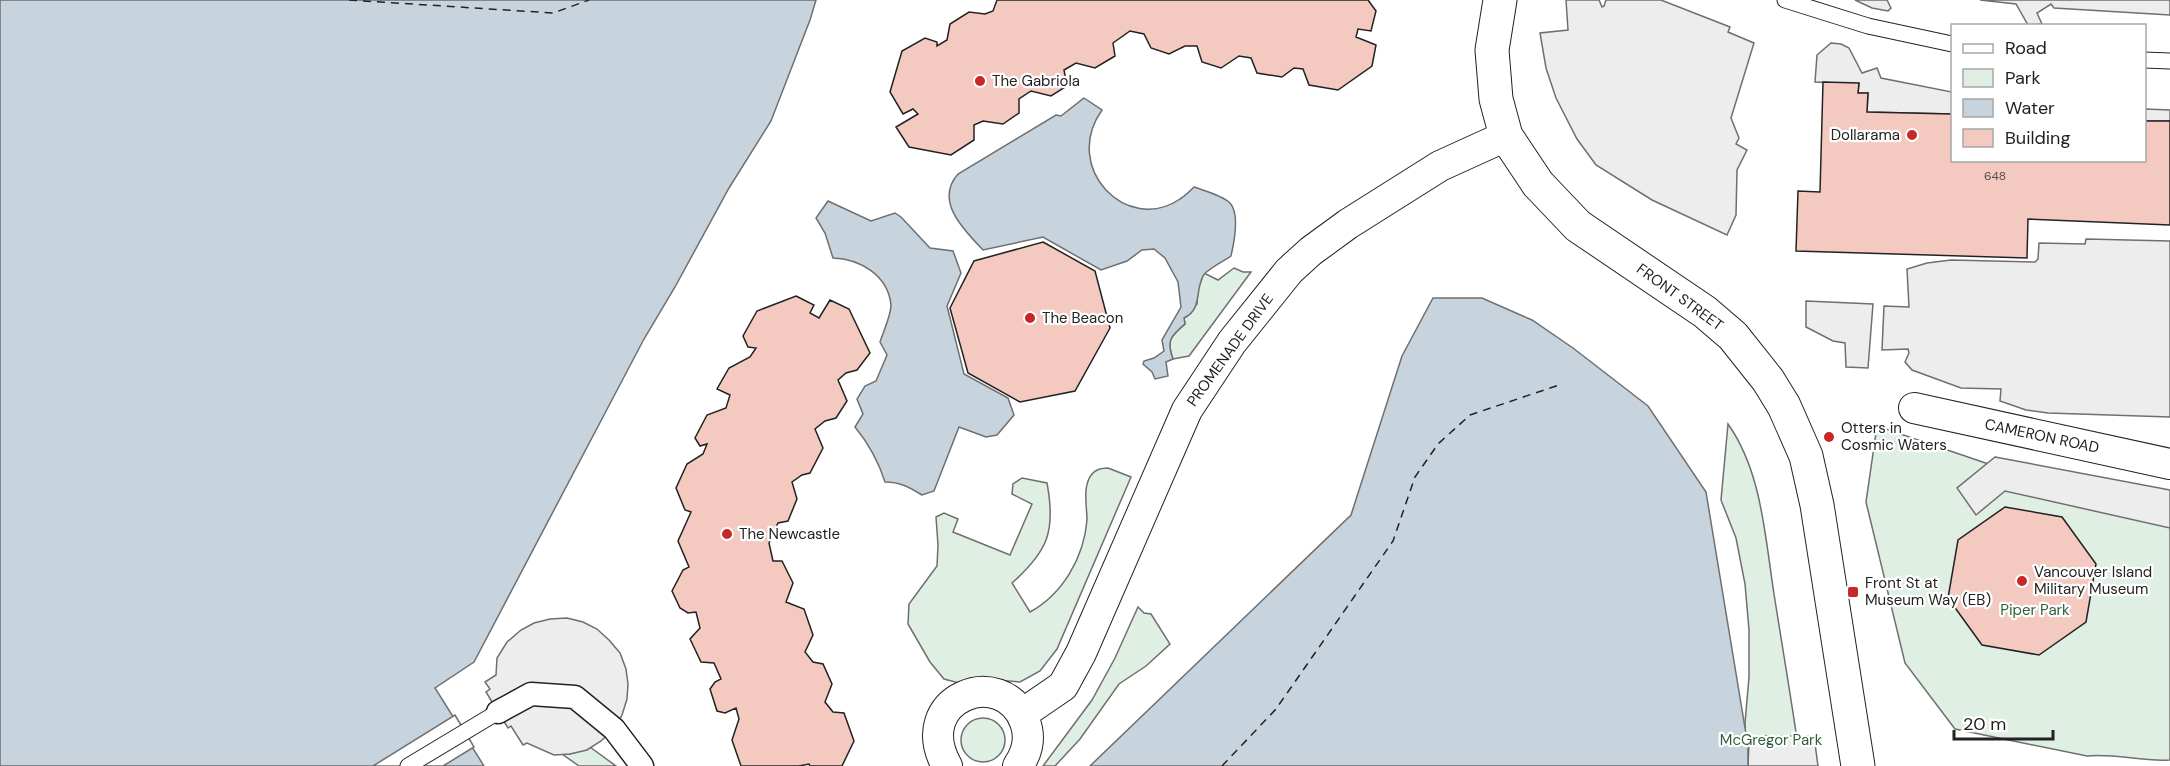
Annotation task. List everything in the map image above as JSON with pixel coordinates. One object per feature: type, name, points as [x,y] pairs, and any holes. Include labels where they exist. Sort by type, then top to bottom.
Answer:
[{"type":"street","name":"FRONT STREET","points":[[1500,0],[1492,50],[1496,99],[1506,136],[1538,184],[1578,226],[1705,312],[1733,336],[1768,380],[1784,405],[1806,456],[1817,505],[1858,766]]},
{"type":"street","name":"PROMENADE DRIVE","points":[[1022,714],[1063,686],[1081,653],[1186,410],[1232,342],[1289,271],[1311,251],[1348,224],[1440,166],[1506,136]]},
{"type":"street","name":"CAMERON ROAD","points":[[1914,408],[2170,464]]},
{"type":"street","points":[[947,766],[936,739],[945,710],[956,700],[970,693],[985,692],[999,695],[1012,703],[1022,714],[1027,729],[1028,744],[1018,766]]},
{"type":"street","points":[[498,711],[531,694],[575,697],[614,729],[642,766]]},
{"type":"lane","points":[[1785,0],[1868,26],[1951,44]]},
{"type":"lane","points":[[2146,60],[2170,61]]},
{"type":"lane","points":[[408,766],[498,711]]},
{"type":"green space","points":[[1234,268],[1243,272],[1251,272],[1189,356],[1173,359],[1171,339],[1185,324],[1184,318],[1197,304],[1198,289],[1204,273],[1218,280]]},
{"type":"green space","name":"McGregor Park","points":[[1728,424],[1748,463],[1760,506],[1801,766],[1746,766],[1745,723],[1749,677],[1749,630],[1745,584],[1736,538],[1721,500]]},
{"type":"green space","name":"Piper Park","points":[[1877,426],[2009,471],[2170,498],[2170,760],[2087,756],[1955,729],[1905,663],[1866,502]]},
{"type":"green space","points":[[1108,468],[1131,477],[1057,649],[1040,671],[1020,682],[971,678],[959,683],[944,679],[930,662],[908,624],[909,604],[937,566],[936,517],[944,513],[958,519],[953,532],[1010,555],[1032,504],[1012,494],[1013,484],[1022,478],[1047,483],[1050,514],[1046,539],[1034,561],[1012,583],[1030,612],[1052,595],[1070,573],[1085,534],[1087,484],[1095,471]]},
{"type":"green space","points":[[1138,607],[1144,613],[1151,614],[1170,644],[1146,666],[1119,684],[1080,739],[1055,766],[1043,766],[1092,700],[1115,658]]},
{"type":"green space","points":[[983,718],[992,719],[999,724],[1004,731],[1004,749],[999,756],[992,761],[983,762],[974,761],[967,756],[962,749],[961,740],[962,731],[967,724],[974,719]]},
{"type":"green space","points":[[590,747],[616,766],[579,766],[562,754],[570,754]]},
{"type":"shaded area","points":[[1566,0],[1599,0],[1602,7],[1606,0],[1661,0],[1730,27],[1728,32],[1754,43],[1731,118],[1739,138],[1736,144],[1747,150],[1737,170],[1736,215],[1727,235],[1652,200],[1596,165],[1577,139],[1556,98],[1546,68],[1540,33],[1568,30]]},
{"type":"shaded area","points":[[1855,0],[1887,0],[1891,8],[1888,11],[1872,8]]},
{"type":"shaded area","points":[[1980,0],[2170,0],[2170,15],[2054,8],[2051,4],[2037,13],[2042,24],[2027,24],[2016,4]]},
{"type":"shaded area","points":[[1831,43],[1841,44],[1849,48],[1862,73],[1877,68],[1881,78],[1951,92],[1951,114],[1867,112],[1868,93],[1858,93],[1859,84],[1815,82],[1817,55]]},
{"type":"shaded area","points":[[2146,109],[2170,110],[2170,121],[2146,121]]},
{"type":"shaded area","points":[[2086,239],[2170,241],[2170,417],[2048,413],[2026,410],[2000,401],[2001,389],[1961,388],[1912,370],[1905,362],[1909,353],[1908,349],[1882,350],[1884,306],[1909,307],[1907,269],[1927,263],[1951,260],[2035,262],[2038,259],[2039,243],[2085,244]]},
{"type":"shaded area","points":[[1806,301],[1873,304],[1868,368],[1846,367],[1845,343],[1833,341],[1806,327]]},
{"type":"shaded area","points":[[1995,457],[2170,490],[2170,528],[2005,491],[1976,515],[1957,488]]},
{"type":"shaded area","points":[[567,618],[597,629],[620,653],[626,669],[627,699],[614,729],[601,741],[587,750],[554,755],[527,743],[523,745],[511,726],[508,728],[498,712],[486,692],[490,689],[485,682],[496,675],[497,658],[507,642],[521,630],[534,623]]},
{"type":"shaded area","points":[[1757,736],[1814,736],[1818,766],[1748,766],[1749,742]]},
{"type":"water","points":[[0,0],[816,0],[771,121],[729,188],[644,339],[474,662],[435,688],[484,766],[0,766]]},
{"type":"water","points":[[1084,98],[1102,110],[1091,132],[1089,153],[1095,173],[1106,190],[1121,202],[1140,208],[1160,208],[1180,199],[1194,187],[1223,198],[1230,203],[1235,214],[1234,244],[1231,256],[1211,268],[1203,276],[1196,305],[1190,315],[1184,318],[1185,324],[1171,339],[1173,359],[1166,362],[1168,376],[1155,379],[1152,372],[1143,364],[1144,361],[1164,351],[1162,340],[1181,307],[1178,282],[1165,258],[1154,249],[1142,250],[1127,261],[1101,270],[1043,237],[983,250],[960,224],[950,205],[951,184],[958,174],[1056,115],[1061,116]]},
{"type":"water","points":[[828,201],[871,221],[895,213],[930,248],[953,251],[961,273],[947,306],[964,374],[1008,398],[1014,415],[997,435],[986,437],[959,427],[934,491],[922,495],[904,486],[885,482],[873,453],[855,427],[863,414],[857,399],[865,386],[876,381],[887,355],[880,342],[891,305],[884,285],[871,271],[862,265],[833,258],[825,233],[816,218]]},
{"type":"water","points":[[1433,298],[1482,298],[1532,320],[1573,348],[1648,406],[1706,492],[1748,746],[1748,766],[1090,766],[1351,515],[1402,356]]},
{"type":"pier","points":[[455,715],[474,747],[443,766],[373,766]]},
{"type":"building","name":"The Gabriola","points":[[997,0],[1368,0],[1376,11],[1371,31],[1358,29],[1356,37],[1376,45],[1372,66],[1338,90],[1309,85],[1303,69],[1294,68],[1282,77],[1257,73],[1251,58],[1239,56],[1221,68],[1202,62],[1197,46],[1185,46],[1169,54],[1151,48],[1144,34],[1130,31],[1113,43],[1115,56],[1095,68],[1076,63],[1064,70],[1067,86],[1051,96],[1031,91],[1019,99],[1019,113],[1003,124],[983,121],[974,125],[974,140],[951,155],[909,147],[896,127],[918,114],[913,109],[903,114],[890,92],[902,51],[925,38],[937,42],[937,46],[947,40],[950,24],[969,12],[985,14],[993,11]]},
{"type":"building","points":[[1823,82],[1859,83],[1858,93],[1868,93],[1867,112],[1951,114],[1951,162],[2146,162],[2146,121],[2170,121],[2170,225],[2028,219],[2027,258],[1796,251],[1798,191],[1820,192]]},
{"type":"building","name":"The Beacon","points":[[1043,242],[1095,271],[1110,328],[1075,391],[1020,402],[968,373],[950,308],[974,261]]},
{"type":"building","name":"The Newcastle","points":[[796,296],[814,305],[810,313],[819,318],[830,300],[849,309],[870,353],[857,370],[846,373],[838,380],[847,401],[836,418],[825,421],[815,429],[823,448],[810,473],[792,482],[797,499],[788,521],[778,523],[769,543],[773,561],[782,561],[793,583],[786,602],[804,609],[813,635],[805,652],[813,662],[823,664],[832,684],[825,702],[833,712],[844,713],[854,741],[842,766],[810,766],[809,764],[741,766],[732,740],[739,719],[736,708],[725,713],[717,711],[710,689],[715,682],[721,679],[714,663],[701,662],[690,639],[700,628],[696,612],[688,613],[680,608],[672,591],[683,570],[689,567],[678,541],[691,512],[685,510],[676,488],[687,464],[703,454],[707,444],[700,446],[695,438],[707,415],[726,408],[730,395],[717,389],[729,368],[750,357],[756,348],[748,347],[743,336],[757,311]]},
{"type":"building","name":"Vancouver Island Military Museum","points":[[2005,507],[2062,517],[2096,564],[2086,622],[2039,655],[1982,645],[1948,598],[1958,540]]},
{"type":"ferry route","points":[[349,0],[553,13],[589,0]]},
{"type":"ferry route","points":[[1222,766],[1276,709],[1393,541],[1415,477],[1438,444],[1470,415],[1559,385]]},
{"type":"place","name":"The Gabriola","points":[[980,81]]},
{"type":"place","name":"Dollarama","points":[[1912,135]]},
{"type":"place","name":"The Beacon","points":[[1030,318]]},
{"type":"place","name":"Otters in Cosmic Waters","points":[[1829,437]]},
{"type":"place","name":"The Newcastle","points":[[727,534]]},
{"type":"place","name":"Vancouver Island Military Museum","points":[[2022,581]]},
{"type":"place","name":"Front St at Museum Way (EB)","points":[[1853,592]]}]
